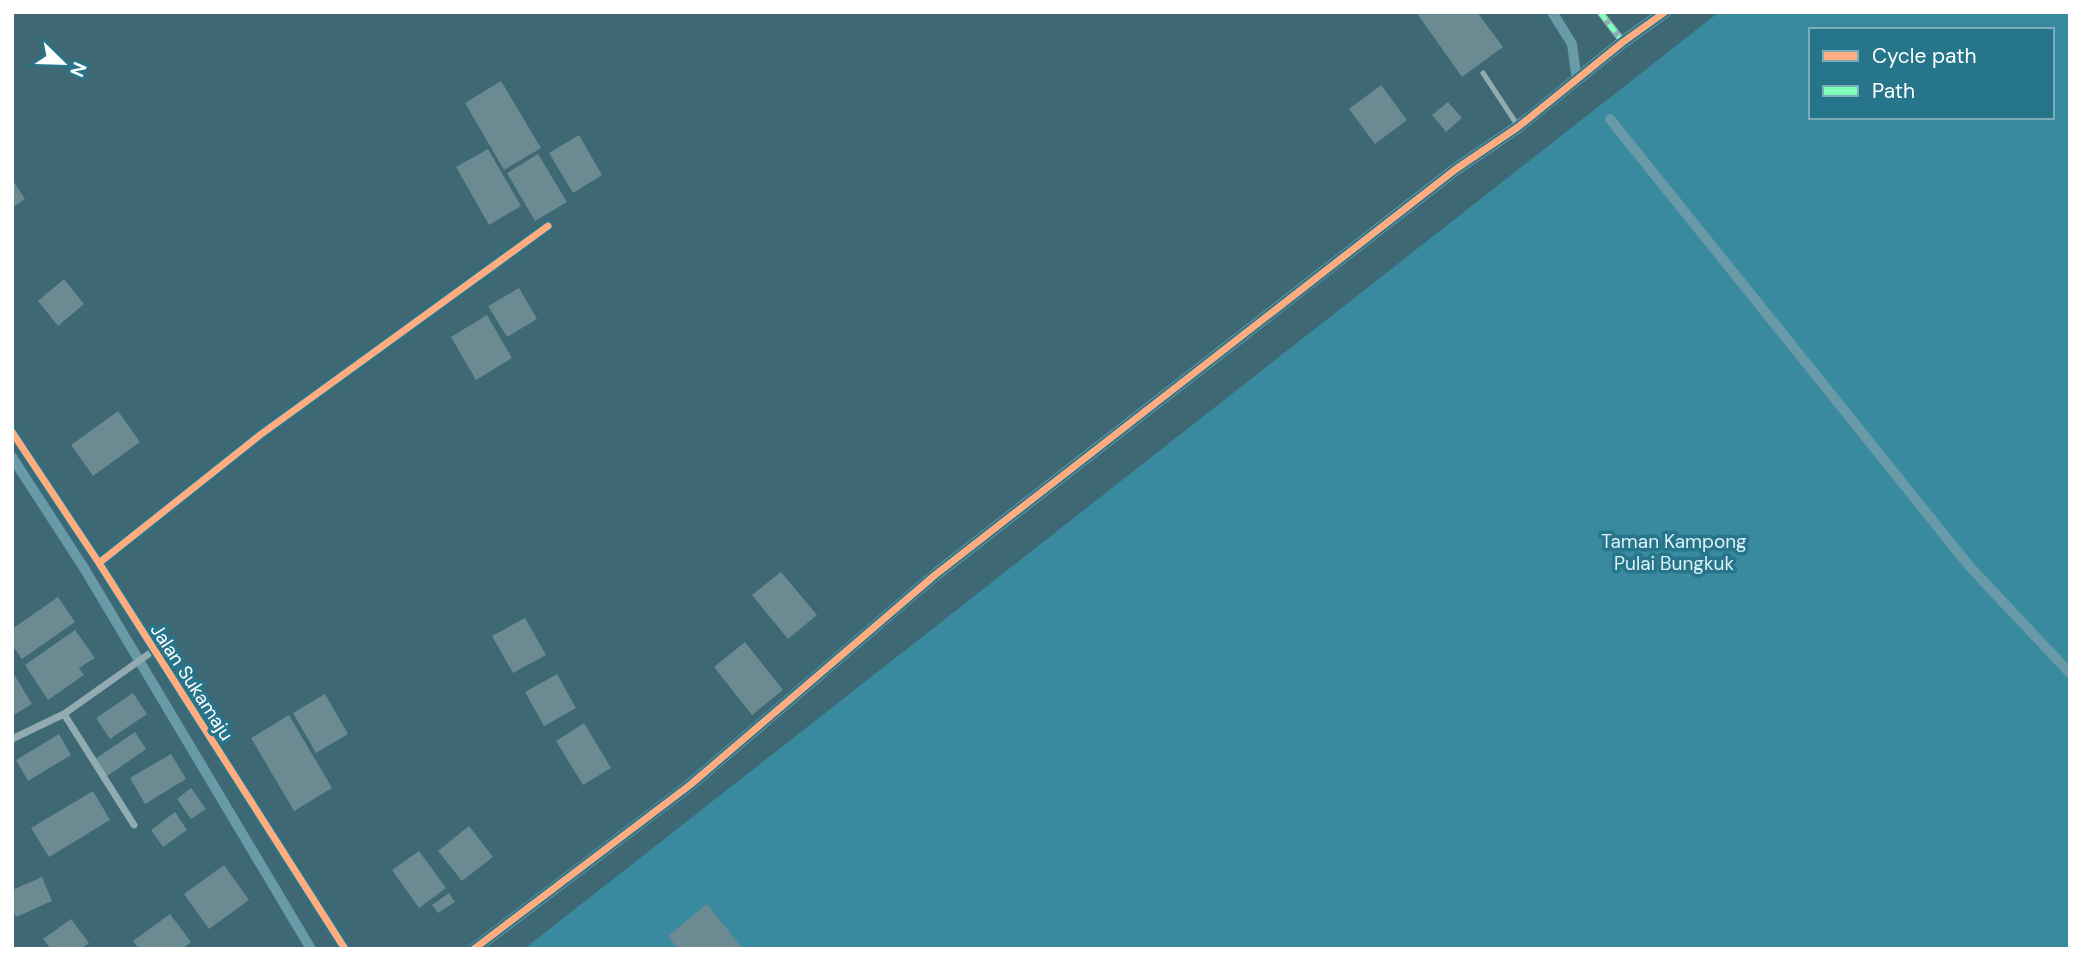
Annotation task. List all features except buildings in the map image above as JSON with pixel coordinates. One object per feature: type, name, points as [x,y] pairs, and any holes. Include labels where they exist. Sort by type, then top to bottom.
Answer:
[{"type":"street","points":[[1600,12],[1623,42]]},
{"type":"street","points":[[474,949],[690,785],[946,566],[1456,169],[1518,127],[1623,42],[1665,12]]},
{"type":"street","points":[[99,563],[260,435],[548,226]]},
{"type":"street","name":"Jalan Sukamaju","points":[[12,432],[99,563],[345,949]]},
{"type":"street","points":[[12,739],[64,714],[153,651]]},
{"type":"street","points":[[64,714],[134,825]]},
{"type":"lane","points":[[1483,74],[1518,127]]},
{"type":"green space","name":"Taman Kampong Pulai Bungkuk","points":[[1719,12],[2070,12],[2070,949],[524,949]]},
{"type":"waterway","points":[[1552,12],[1572,44],[1576,74]]},
{"type":"waterway","points":[[1610,119],[1970,567],[2070,673]]},
{"type":"waterway","points":[[12,457],[84,568],[311,949]]},
{"type":"marked path","points":[[1600,12],[1623,42]]},
{"type":"cycle path","points":[[474,949],[690,785],[935,575],[1456,169],[1518,127],[1623,42],[1665,12]]},
{"type":"cycle path","points":[[99,563],[260,435],[548,226]]},
{"type":"cycle path","points":[[12,432],[99,563],[345,949]]}]
